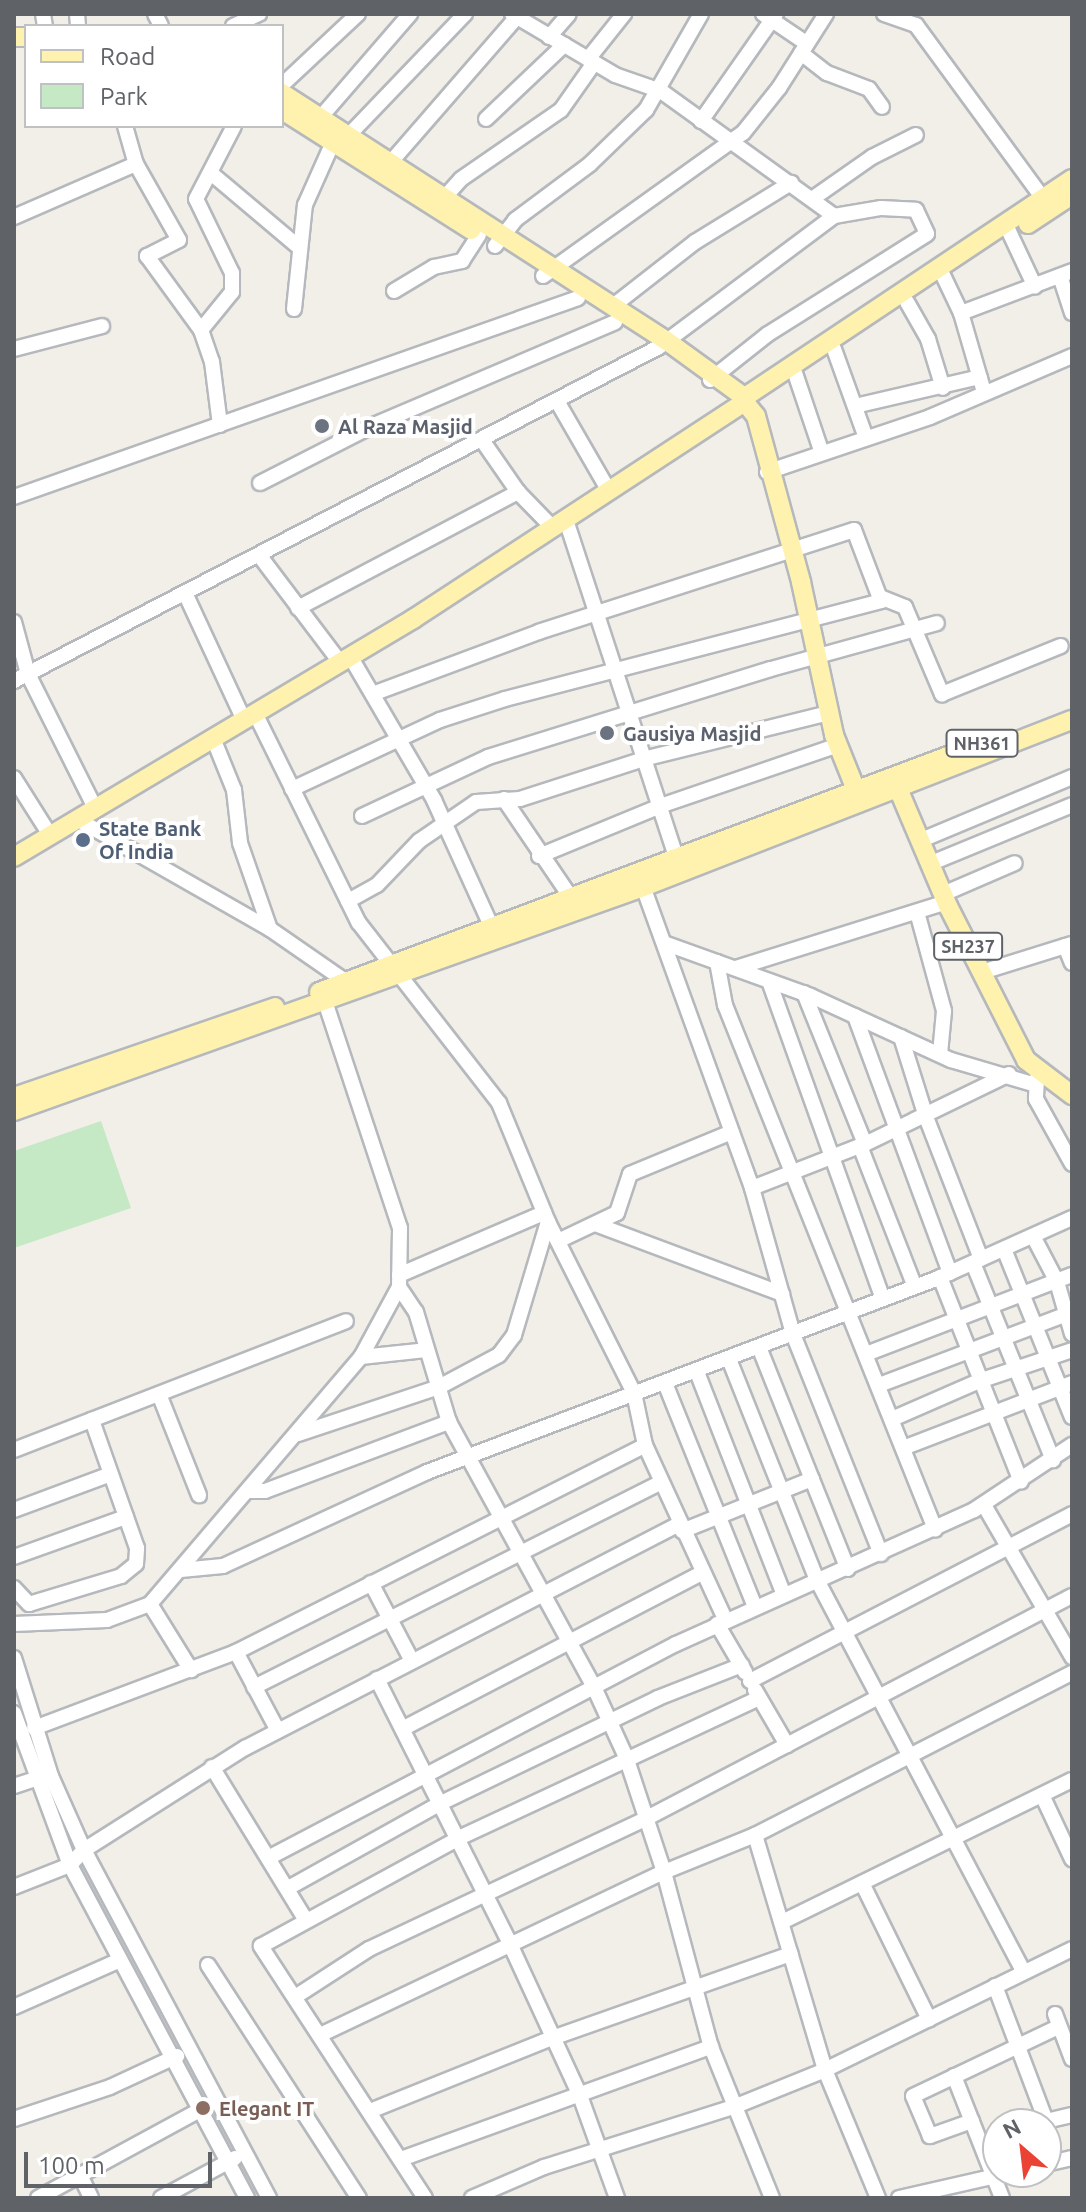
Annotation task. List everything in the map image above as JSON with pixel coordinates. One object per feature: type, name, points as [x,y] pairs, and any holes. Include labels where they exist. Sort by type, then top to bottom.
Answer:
[{"type":"main road","points":[[284,94],[479,235],[499,241]]},
{"type":"main road","points":[[284,111],[390,163],[444,198],[499,241],[713,377],[756,416],[767,472],[791,550],[829,713],[856,790]]},
{"type":"main road","points":[[14,857],[345,659],[559,524],[1047,204],[1072,179]]},
{"type":"main road","points":[[1047,204],[1072,195]]},
{"type":"main road","points":[[547,272],[578,298],[614,314]]},
{"type":"main road","points":[[744,402],[907,302],[943,273]]},
{"type":"main road","name":"NH361","points":[[895,783],[1072,708]]},
{"type":"main road","points":[[14,1111],[1072,720]]},
{"type":"main road","points":[[394,971],[492,928],[572,899],[640,880],[677,859],[856,790],[895,783]]},
{"type":"main road","name":"SH237","points":[[895,783],[945,898],[1026,1060],[1036,1077],[1072,1095]]},
{"type":"main road","points":[[14,1097],[324,997]]},
{"type":"street","points":[[237,24],[259,14]]},
{"type":"street","points":[[284,83],[358,14]]},
{"type":"street","points":[[320,118],[410,14]]},
{"type":"street","points":[[294,309],[305,205],[339,136],[465,14]]},
{"type":"street","points":[[549,37],[569,14]]},
{"type":"street","points":[[444,198],[461,179],[561,110],[624,14]]},
{"type":"street","points":[[499,241],[515,220],[590,164],[661,91],[701,14]]},
{"type":"street","points":[[547,272],[732,142],[779,88],[826,14]]},
{"type":"street","points":[[884,14],[920,20],[1047,204]]},
{"type":"street","points":[[390,163],[514,16],[535,20],[549,37],[591,61],[661,91],[834,216]]},
{"type":"street","points":[[701,121],[770,16],[827,73],[869,89],[882,107]]},
{"type":"street","points":[[486,119],[564,45]]},
{"type":"street","points":[[126,128],[136,164],[179,240],[147,256],[201,330],[227,422]]},
{"type":"street","points":[[201,330],[232,292],[232,273],[196,199],[212,174],[233,128]]},
{"type":"street","points":[[812,199],[872,157],[916,135]]},
{"type":"street","points":[[14,217],[136,164]]},
{"type":"street","points":[[212,174],[300,248]]},
{"type":"street","points":[[260,483],[374,425],[614,314],[695,242],[791,183]]},
{"type":"street","points":[[14,681],[663,344],[834,216],[881,208],[916,210],[927,234],[768,334],[713,377]]},
{"type":"street","points":[[1008,230],[1035,287]]},
{"type":"street","points":[[394,291],[434,267],[462,261],[479,235]]},
{"type":"street","points":[[943,273],[961,313],[984,392]]},
{"type":"street","points":[[961,313],[1066,274],[1072,313]]},
{"type":"street","points":[[14,497],[578,298]]},
{"type":"street","points":[[907,302],[928,339],[943,388]]},
{"type":"street","points":[[14,349],[102,326]]},
{"type":"street","points":[[834,349],[866,438]]},
{"type":"street","points":[[767,472],[930,417],[1072,356]]},
{"type":"street","points":[[795,373],[822,453]]},
{"type":"street","points":[[855,406],[980,377]]},
{"type":"street","points":[[557,401],[609,491]]},
{"type":"street","points":[[482,440],[518,492],[559,524],[600,613],[663,805],[677,859]]},
{"type":"street","points":[[298,608],[518,492]]},
{"type":"street","points":[[375,693],[600,613],[854,530],[880,597]]},
{"type":"street","points":[[259,555],[298,608],[375,693],[444,821],[492,928]]},
{"type":"street","points":[[185,593],[249,716],[292,789],[348,901],[394,971],[492,1091],[546,1217],[634,1393],[645,1445],[700,1574],[750,1681],[787,1745]]},
{"type":"street","points":[[292,789],[399,738],[505,699],[809,623],[880,597],[905,607],[942,694],[1061,646]]},
{"type":"street","points":[[14,622],[28,674],[95,808]]},
{"type":"street","points":[[362,816],[488,757],[631,711],[937,623]]},
{"type":"street","points":[[348,901],[377,885],[394,862],[444,821],[476,802],[520,799],[647,758],[829,713]]},
{"type":"street","points":[[213,738],[234,790],[240,843],[270,929]]},
{"type":"street","points":[[539,856],[663,805],[838,745]]},
{"type":"street","points":[[919,841],[1072,777]]},
{"type":"street","points":[[14,778],[50,835]]},
{"type":"street","points":[[504,799],[539,856],[572,899]]},
{"type":"street","points":[[929,864],[1072,805]]},
{"type":"street","points":[[77,819],[270,929],[352,986]]},
{"type":"street","points":[[735,968],[917,912],[1015,863]]},
{"type":"street","points":[[640,880],[752,1188],[793,1334],[881,1554]]},
{"type":"street","points":[[917,912],[944,1011],[940,1054]]},
{"type":"street","points":[[664,943],[804,993],[940,1054],[1009,1074],[1036,1077],[1042,1112],[1072,1164]]},
{"type":"street","points":[[982,972],[1069,945],[1072,963]]},
{"type":"street","points":[[717,962],[725,1005],[935,1529]]},
{"type":"street","points":[[769,981],[883,1299]]},
{"type":"street","points":[[804,993],[915,1287]]},
{"type":"street","points":[[15,1626],[107,1620],[150,1604],[250,1491],[361,1357],[399,1281],[400,1228],[324,997]]},
{"type":"street","points":[[855,1016],[979,1381],[1021,1482]]},
{"type":"street","points":[[901,1037],[1013,1369],[1053,1460]]},
{"type":"street","points":[[752,1188],[895,1131],[1009,1074]]},
{"type":"street","points":[[558,1241],[620,1210],[624,1181],[630,1174],[732,1132]]},
{"type":"street","points":[[399,1281],[546,1217]]},
{"type":"street","points":[[297,1434],[439,1387],[491,1360],[510,1343],[546,1217]]},
{"type":"street","points":[[181,1570],[223,1566],[469,1456],[915,1287],[1072,1218]]},
{"type":"street","points":[[595,1224],[782,1294]]},
{"type":"street","points":[[1033,1236],[1057,1282],[1069,1314],[1072,1334]]},
{"type":"street","points":[[1004,1249],[1057,1388],[1072,1417]]},
{"type":"street","points":[[866,1354],[1072,1275]]},
{"type":"street","points":[[399,1281],[416,1312],[449,1422],[593,1685],[626,1757],[664,1872],[711,2047],[772,2198]]},
{"type":"street","points":[[879,1385],[1002,1335],[1069,1314]]},
{"type":"street","points":[[14,1450],[346,1321]]},
{"type":"street","points":[[759,1347],[848,1569]]},
{"type":"street","points":[[361,1357],[426,1350]]},
{"type":"street","points":[[892,1419],[979,1381],[1072,1350]]},
{"type":"street","points":[[729,1359],[817,1580],[956,1836],[1024,1972]]},
{"type":"street","points":[[697,1372],[783,1593]]},
{"type":"street","points":[[665,1383],[755,1607]]},
{"type":"street","points":[[903,1448],[1072,1383]]},
{"type":"street","points":[[159,1394],[199,1495]]},
{"type":"street","points":[[14,1588],[29,1604],[128,1573],[138,1555],[92,1420]]},
{"type":"street","points":[[250,1491],[276,1487],[449,1422]]},
{"type":"street","points":[[34,1728],[236,1652],[645,1445]]},
{"type":"street","points":[[270,1857],[593,1685],[783,1593],[848,1569],[984,1505],[1072,1445]]},
{"type":"street","points":[[14,1510],[111,1474]]},
{"type":"street","points":[[14,1887],[70,1865],[84,1850],[212,1767],[543,1593],[680,1528],[749,1506],[812,1479]]},
{"type":"street","points":[[254,1687],[661,1482]]},
{"type":"street","points":[[984,1505],[1072,1657]]},
{"type":"street","points":[[750,1681],[1072,1514]]},
{"type":"street","points":[[14,1557],[126,1517]]},
{"type":"street","points":[[404,1728],[700,1574]]},
{"type":"street","points":[[371,1583],[412,1661]]},
{"type":"street","points":[[295,1997],[369,1949],[484,1892],[647,1818],[1072,1596]]},
{"type":"street","points":[[150,1604],[191,1670]]},
{"type":"street","points":[[236,1652],[278,1731]]},
{"type":"street","points":[[14,1658],[18,1682],[34,1728],[84,1850],[187,2051],[269,2198]]},
{"type":"street","points":[[290,1887],[441,1803],[611,1722],[742,1665]]},
{"type":"street","points":[[320,2035],[664,1872],[755,1835],[1072,1673]]},
{"type":"street","points":[[377,1679],[459,1838],[579,2093],[617,2198]]},
{"type":"street","points":[[425,2198],[261,1946],[305,1919],[459,1838],[626,1757],[759,1698]]},
{"type":"street","points":[[14,1713],[35,1779],[70,1865],[247,2198]]},
{"type":"street","points":[[212,1767],[290,1887],[305,1919]]},
{"type":"street","points":[[14,1786],[35,1779]]},
{"type":"street","points":[[782,1922],[1072,1780]]},
{"type":"street","points":[[1042,1795],[1072,1859]]},
{"type":"street","points":[[755,1835],[825,2070],[878,2198]]},
{"type":"street","points":[[862,1883],[929,2019]]},
{"type":"street","points":[[472,2198],[544,2167],[736,2106],[825,2070],[1072,1949]]},
{"type":"street","points":[[370,2111],[552,2038],[696,1990],[791,1954]]},
{"type":"street","points":[[14,2007],[120,1960]]},
{"type":"street","points":[[208,1965],[359,2198]]},
{"type":"street","points":[[995,1986],[1046,2121],[1072,2115]]},
{"type":"street","points":[[972,2121],[931,2137],[913,2094],[954,2076],[1057,2021],[1072,2059]]},
{"type":"street","points":[[401,2159],[711,2047]]},
{"type":"street","points":[[14,2119],[110,2087],[187,2051]]},
{"type":"street","points":[[954,2076],[982,2146]]},
{"type":"street","points":[[38,2198],[200,2110]]},
{"type":"street","points":[[161,2198],[245,2152]]},
{"type":"street","points":[[80,2175],[91,2198]]},
{"type":"street","points":[[899,2198],[953,2191],[982,2181]]},
{"type":"green space","points":[[101,1121],[131,1208],[14,1248],[14,1151]]},
{"type":"place","name":"Al Raza Masjid","points":[[322,426]]},
{"type":"place","name":"Gausiya Masjid","points":[[607,733]]},
{"type":"place","name":"State Bank Of India","points":[[83,840]]},
{"type":"place","name":"Elegant IT","points":[[203,2108]]}]
